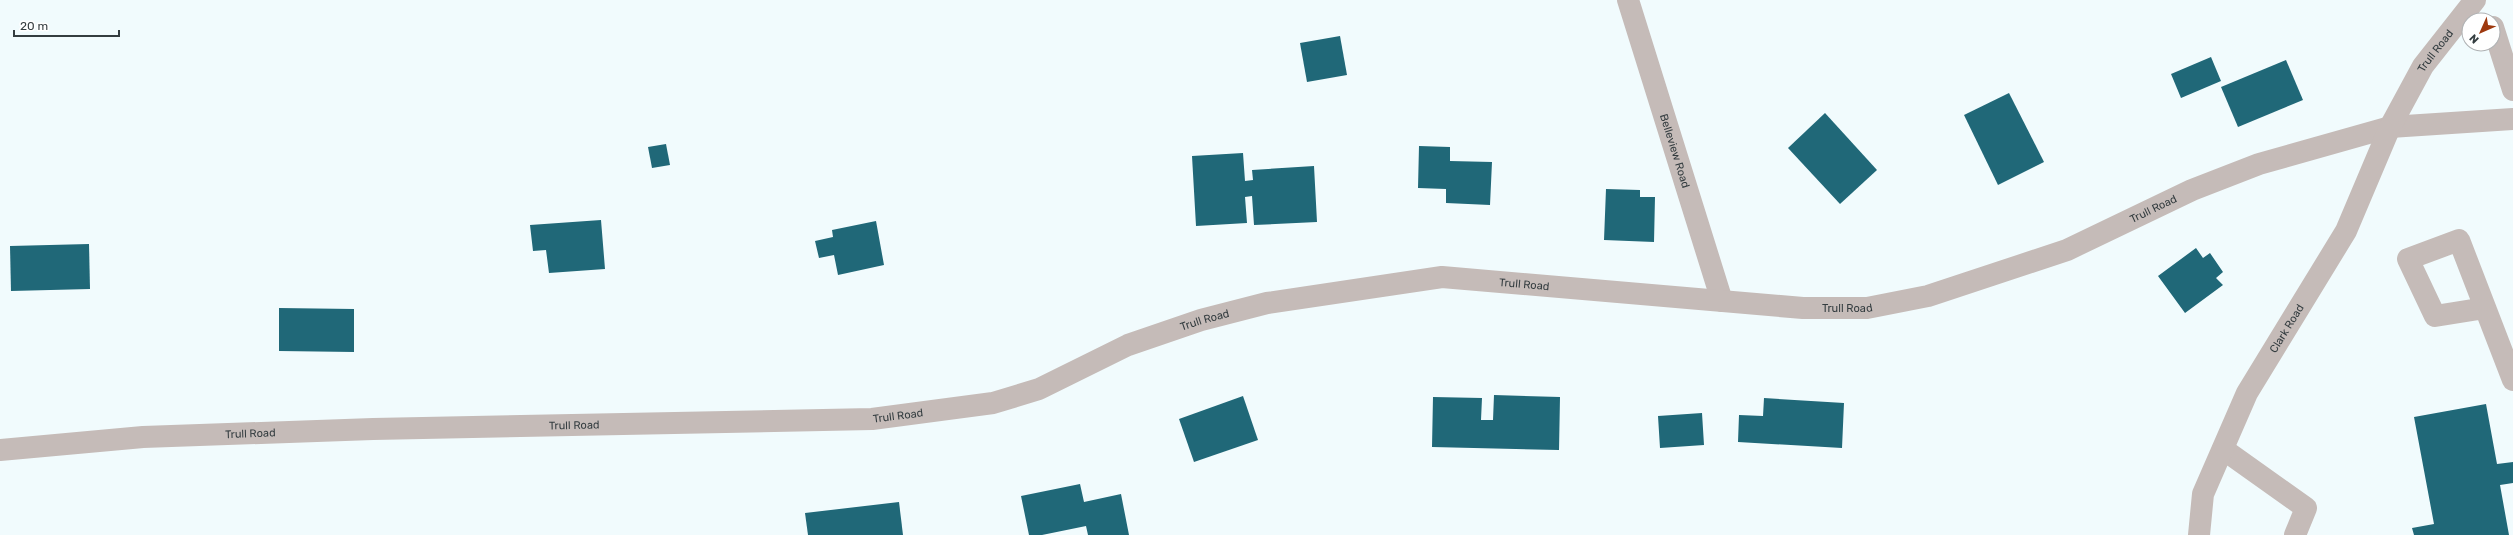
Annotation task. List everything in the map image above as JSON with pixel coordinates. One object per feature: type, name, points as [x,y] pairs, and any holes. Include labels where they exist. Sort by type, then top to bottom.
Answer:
[{"type":"street","name":"Belleview Road","points":[[1628,0],[1722,301]]},
{"type":"street","name":"Trull Road","points":[[2390,127],[2423,66],[2475,0]]},
{"type":"street","points":[[2479,0],[2486,12]]},
{"type":"street","points":[[2501,52],[2513,90]]},
{"type":"street","name":"Trull Road","points":[[0,450],[143,437],[880,418],[993,403],[1039,389],[1128,345],[1201,320],[1267,303],[1442,277],[1803,308],[1867,308],[1928,296],[2067,250],[2192,190],[2259,164],[2390,127],[2513,119]]},
{"type":"street","name":"Clark Road","points":[[2199,535],[2203,494],[2247,393],[2346,231],[2390,127]]},
{"type":"street","points":[[2485,308],[2513,380]]},
{"type":"street","points":[[2223,449],[2306,508],[2295,535]]},
{"type":"building","points":[[1340,36],[1347,75],[1307,82],[1300,43]]},
{"type":"building","points":[[2211,57],[2221,81],[2181,98],[2171,74]]},
{"type":"building","points":[[2286,60],[2303,100],[2238,127],[2221,87]]},
{"type":"building","points":[[2009,93],[2044,162],[1998,185],[1964,115]]},
{"type":"building","points":[[1825,113],[1877,170],[1840,204],[1788,148]]},
{"type":"building","points":[[666,144],[670,165],[652,168],[648,147]]},
{"type":"building","points":[[1419,146],[1450,147],[1450,161],[1492,162],[1490,205],[1446,203],[1446,189],[1418,188]]},
{"type":"building","points":[[1243,153],[1245,181],[1253,180],[1252,170],[1314,166],[1317,222],[1254,225],[1252,196],[1245,197],[1247,223],[1196,226],[1192,156]]},
{"type":"building","points":[[1606,189],[1640,190],[1640,197],[1655,197],[1654,242],[1604,240]]},
{"type":"building","points":[[601,220],[605,269],[549,273],[546,250],[533,251],[530,225]]},
{"type":"building","points":[[876,221],[884,265],[838,275],[834,255],[819,258],[815,241],[833,237],[832,230]]},
{"type":"building","points":[[89,244],[90,289],[11,291],[10,246]]},
{"type":"building","points":[[2196,248],[2203,258],[2210,253],[2223,272],[2216,278],[2223,285],[2185,313],[2158,276]]},
{"type":"building","points":[[279,308],[354,309],[354,352],[279,351]]},
{"type":"building","points":[[1494,395],[1560,397],[1559,450],[1432,447],[1433,397],[1482,398],[1481,420],[1493,420]]},
{"type":"building","points":[[1243,396],[1258,440],[1194,462],[1179,419]]},
{"type":"building","points":[[1764,398],[1844,403],[1842,448],[1738,442],[1739,415],[1763,416]]},
{"type":"building","points":[[2486,404],[2497,464],[2513,462],[2513,483],[2500,485],[2509,535],[2414,535],[2412,528],[2434,524],[2414,417]]},
{"type":"building","points":[[1702,413],[1704,445],[1660,448],[1658,416]]},
{"type":"building","points":[[1080,484],[1084,502],[1121,494],[1129,535],[1088,535],[1086,526],[1042,535],[1029,535],[1021,496]]},
{"type":"building","points":[[899,502],[903,535],[808,535],[805,513]]}]
